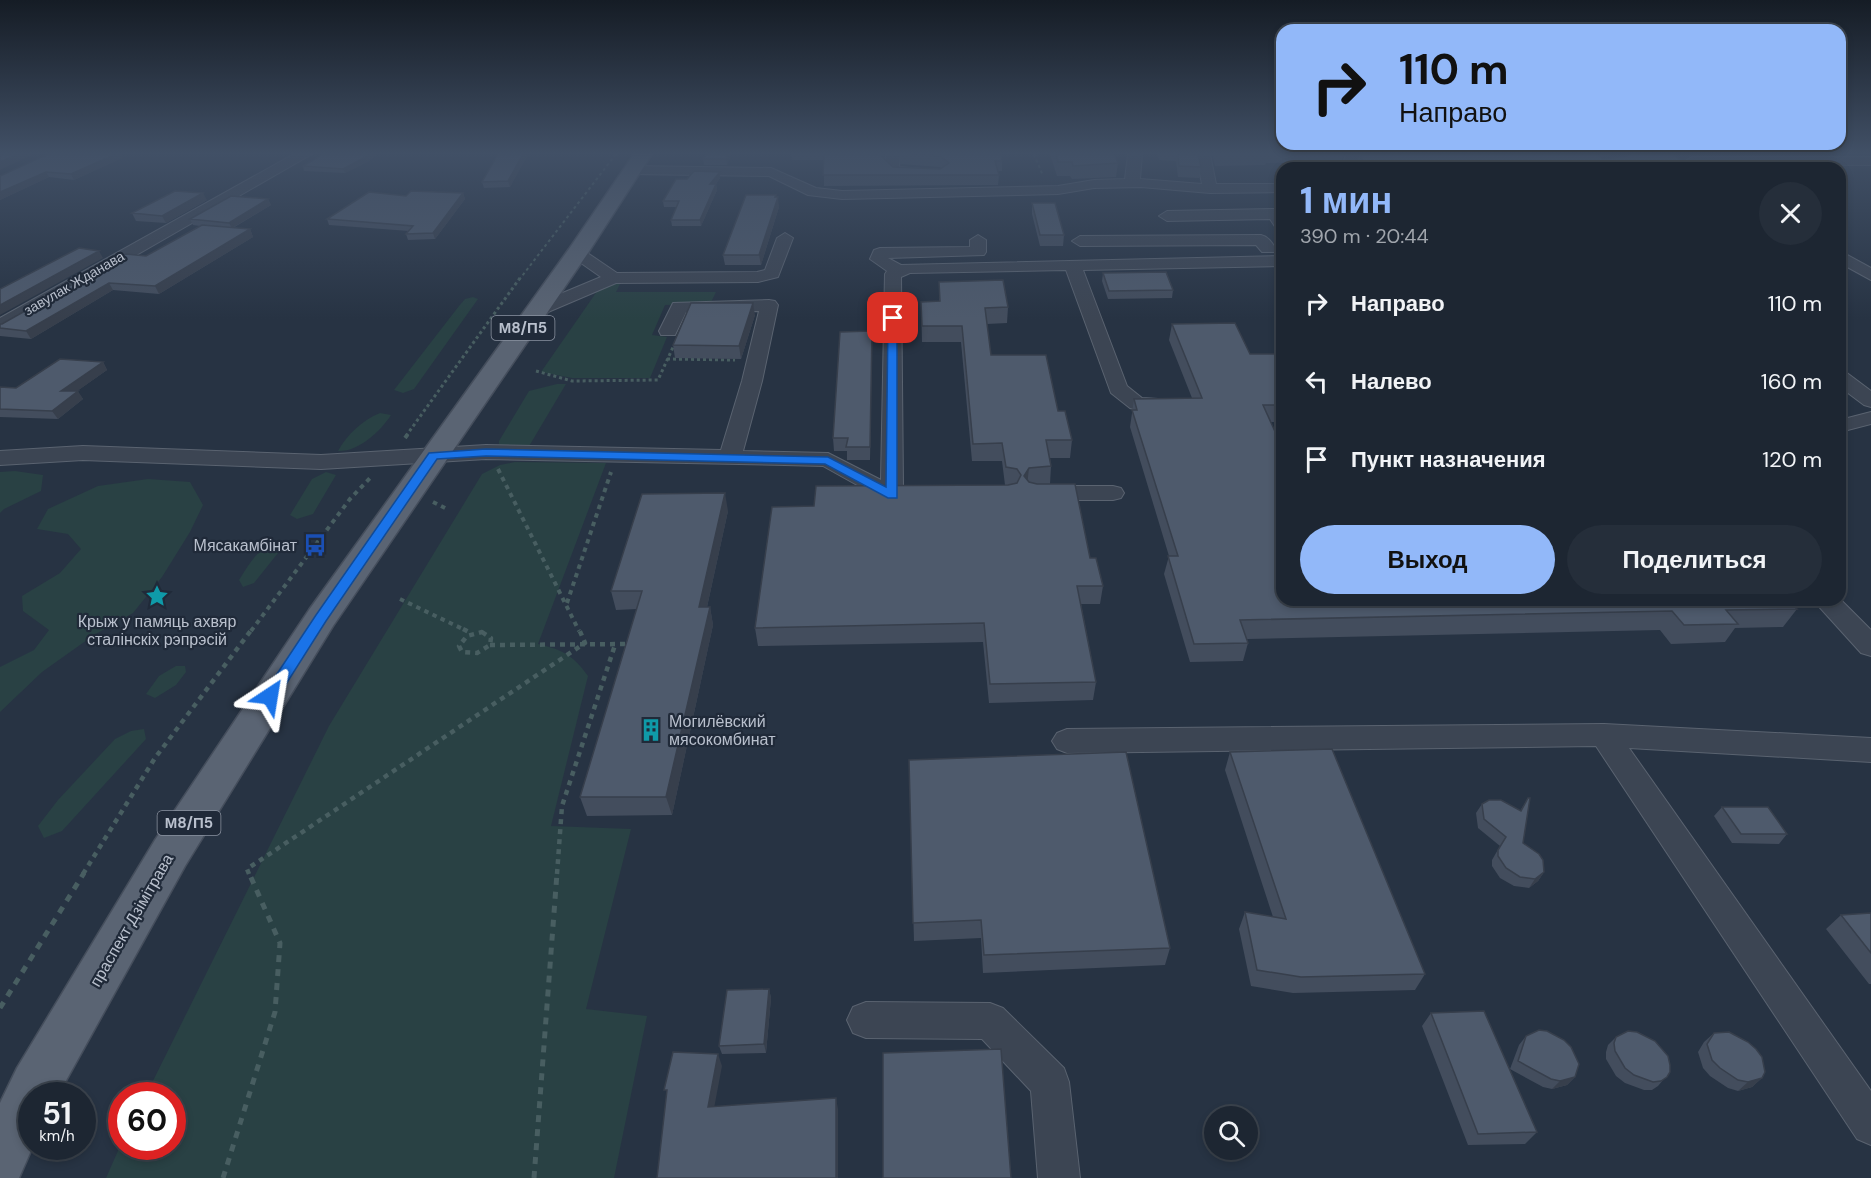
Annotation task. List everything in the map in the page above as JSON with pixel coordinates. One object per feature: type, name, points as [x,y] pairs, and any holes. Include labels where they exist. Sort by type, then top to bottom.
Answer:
[{"type":"main road","name":"праспект Дзімітрава","points":[[0,1159],[35,1086],[170,853],[321,618],[577,253],[602,209]]},
{"type":"street","name":"завулак Жданава","points":[[0,326],[206,209]]},
{"type":"street","points":[[1167,216],[1276,215]]},
{"type":"street","points":[[536,311],[613,278],[758,277],[772,273],[785,238]]},
{"type":"street","points":[[900,271],[878,259],[880,253],[978,252],[978,240]]},
{"type":"street","points":[[1080,241],[1261,240],[1276,253]]},
{"type":"street","points":[[577,253],[613,278]]},
{"type":"street","points":[[892,495],[893,274],[907,268],[1073,265],[1276,255]]},
{"type":"street","points":[[1846,260],[1871,275]]},
{"type":"street","points":[[1073,265],[1118,389],[1137,404],[1177,404]]},
{"type":"street","points":[[668,331],[680,307],[769,305],[730,457]]},
{"type":"street","points":[[1846,382],[1871,401]]},
{"type":"street","points":[[1846,424],[1871,418]]},
{"type":"street","points":[[0,459],[28,455],[83,453],[321,462],[486,452],[828,460],[892,495],[927,495]]},
{"type":"street","points":[[1036,494],[1113,493]]},
{"type":"street","points":[[1832,606],[1871,645]]},
{"type":"street","points":[[1067,741],[1604,735],[1871,750]]},
{"type":"street","points":[[1604,735],[1871,1125]]},
{"type":"street","points":[[866,1020],[990,1021],[1050,1082],[1059,1178]]},
{"type":"path","points":[[0,1008],[155,758],[350,499],[390,458],[522,276],[584,209]]},
{"type":"path","points":[[536,371],[572,381],[658,380],[680,332],[668,331]]},
{"type":"path","points":[[667,359],[756,360]]},
{"type":"path","points":[[567,603],[617,455]]},
{"type":"path","points":[[495,462],[585,643]]},
{"type":"path","points":[[433,502],[449,510]]},
{"type":"path","points":[[400,598],[472,634]]},
{"type":"path","points":[[489,645],[490,635],[482,632],[472,634],[460,643],[462,652],[476,653],[489,645],[637,644]]},
{"type":"path","points":[[223,1178],[275,1012],[280,944],[247,869],[585,643]]},
{"type":"path","points":[[534,1178],[562,806],[615,645]]},
{"type":"green space","points":[[613,283],[620,284],[616,292],[716,292],[710,304],[665,305],[652,335],[667,337],[650,378],[572,378],[541,372],[600,287]]},
{"type":"green space","points":[[473,297],[478,299],[414,389],[403,393],[394,390],[459,306],[465,299]]},
{"type":"green space","points":[[566,384],[528,448],[504,448],[499,444],[529,391]]},
{"type":"green space","points":[[380,413],[391,415],[375,434],[361,445],[338,451],[356,429]]},
{"type":"green space","points":[[515,462],[606,463],[538,644],[567,654],[588,676],[551,826],[631,829],[586,1009],[647,1016],[614,1178],[106,1178],[114,1160],[186,1160],[186,1082],[152,1082],[329,726],[482,474],[500,465]]},
{"type":"green space","points":[[15,471],[43,475],[41,491],[0,513],[0,472]]},
{"type":"green space","points":[[326,472],[336,475],[313,514],[297,519],[290,515],[312,479]]},
{"type":"green space","points":[[148,479],[190,482],[203,505],[190,532],[162,577],[133,613],[94,635],[42,672],[0,712],[0,667],[34,650],[49,630],[23,611],[22,596],[60,573],[81,549],[68,534],[37,529],[48,509],[98,486]]},
{"type":"green space","points":[[278,542],[282,548],[254,583],[243,587],[239,580],[251,562],[265,548]]},
{"type":"green space","points":[[176,666],[185,666],[186,672],[176,685],[155,698],[146,694],[159,676]]},
{"type":"green space","points":[[144,729],[146,739],[62,831],[44,838],[38,826],[58,800],[115,739],[131,731]]},
{"type":"building","points":[[140,209],[175,209],[162,216],[132,213]]},
{"type":"building","points":[[208,209],[252,209],[229,223],[190,219]]},
{"type":"building","points":[[343,209],[451,209],[433,233],[406,234],[413,226],[327,219]]},
{"type":"building","points":[[676,209],[705,209],[700,220],[671,220]]},
{"type":"building","points":[[741,209],[774,209],[759,255],[723,255]]},
{"type":"building","points":[[1033,209],[1057,209],[1064,235],[1040,235]]},
{"type":"building","points":[[202,225],[250,229],[155,286],[109,283],[26,331],[0,328],[0,324],[126,254],[146,256]]},
{"type":"building","points":[[79,248],[99,251],[0,305],[0,289]]},
{"type":"building","points":[[1166,272],[1173,290],[1109,291],[1103,273]]},
{"type":"building","points":[[1003,280],[1008,307],[985,308],[991,355],[1046,355],[1058,411],[1065,411],[1072,440],[1046,440],[1051,466],[1029,468],[1024,476],[1029,482],[1037,484],[1075,484],[1090,558],[1096,558],[1103,586],[1077,586],[1096,682],[990,684],[984,623],[755,628],[772,507],[814,506],[816,486],[1008,485],[1017,483],[1021,475],[1017,469],[1006,467],[1002,443],[973,444],[962,326],[922,326],[921,302],[940,301],[939,282]]},
{"type":"building","points":[[691,303],[753,303],[739,346],[673,345]]},
{"type":"building","points":[[1235,323],[1250,354],[1276,354],[1276,405],[1263,405],[1276,434],[1276,606],[1794,606],[1797,609],[1726,610],[1738,624],[1684,625],[1672,611],[1240,620],[1248,643],[1194,644],[1168,556],[1178,556],[1132,410],[1137,410],[1134,399],[1202,398],[1172,324]]},
{"type":"building","points":[[872,331],[870,447],[846,447],[848,438],[833,438],[840,332]]},
{"type":"building","points":[[60,359],[103,362],[61,391],[78,391],[52,411],[0,409],[0,387],[16,388]]},
{"type":"building","points":[[725,493],[699,607],[710,607],[666,797],[580,797],[642,591],[611,591],[642,494]]},
{"type":"building","points":[[1332,749],[1425,974],[1301,977],[1257,970],[1245,912],[1286,919],[1230,752]]},
{"type":"building","points":[[1126,752],[1170,948],[984,955],[981,920],[913,923],[909,760]]},
{"type":"building","points":[[1530,798],[1523,843],[1539,854],[1543,860],[1544,872],[1535,879],[1520,877],[1506,868],[1498,856],[1498,850],[1506,837],[1484,819],[1482,804],[1489,800],[1501,800],[1521,811]]},
{"type":"building","points":[[1722,807],[1768,807],[1787,834],[1741,834]]},
{"type":"building","points":[[1871,913],[1871,953],[1841,915]]},
{"type":"building","points":[[769,989],[764,1044],[719,1046],[727,990]]},
{"type":"building","points":[[1484,1011],[1537,1132],[1478,1134],[1431,1013]]},
{"type":"building","points":[[1539,1030],[1547,1031],[1564,1040],[1571,1047],[1579,1064],[1575,1077],[1560,1081],[1551,1079],[1518,1061],[1526,1036]]},
{"type":"building","points":[[1628,1031],[1637,1032],[1655,1041],[1668,1056],[1670,1072],[1667,1077],[1653,1082],[1634,1075],[1625,1068],[1615,1051],[1614,1043],[1616,1037]]},
{"type":"building","points":[[1729,1032],[1748,1042],[1762,1057],[1765,1072],[1762,1078],[1748,1082],[1738,1080],[1712,1060],[1707,1044],[1714,1033]]},
{"type":"building","points":[[1001,1049],[1011,1178],[883,1178],[883,1053]]},
{"type":"building","points":[[673,1052],[718,1054],[708,1107],[836,1098],[836,1178],[657,1178],[667,1090],[664,1090]]},
{"type":"place","name":"Мясакамбінат","points":[[315,545]]},
{"type":"place","name":"Крыж у памяць ахвяр сталінскіх рэпрэсій","points":[[157,596]]},
{"type":"place","name":"Могилёвский мясокомбинат","points":[[651,730]]},
{"type":"route","points":[[270,696],[433,456],[486,452],[828,460],[892,495],[893,318]]}]
